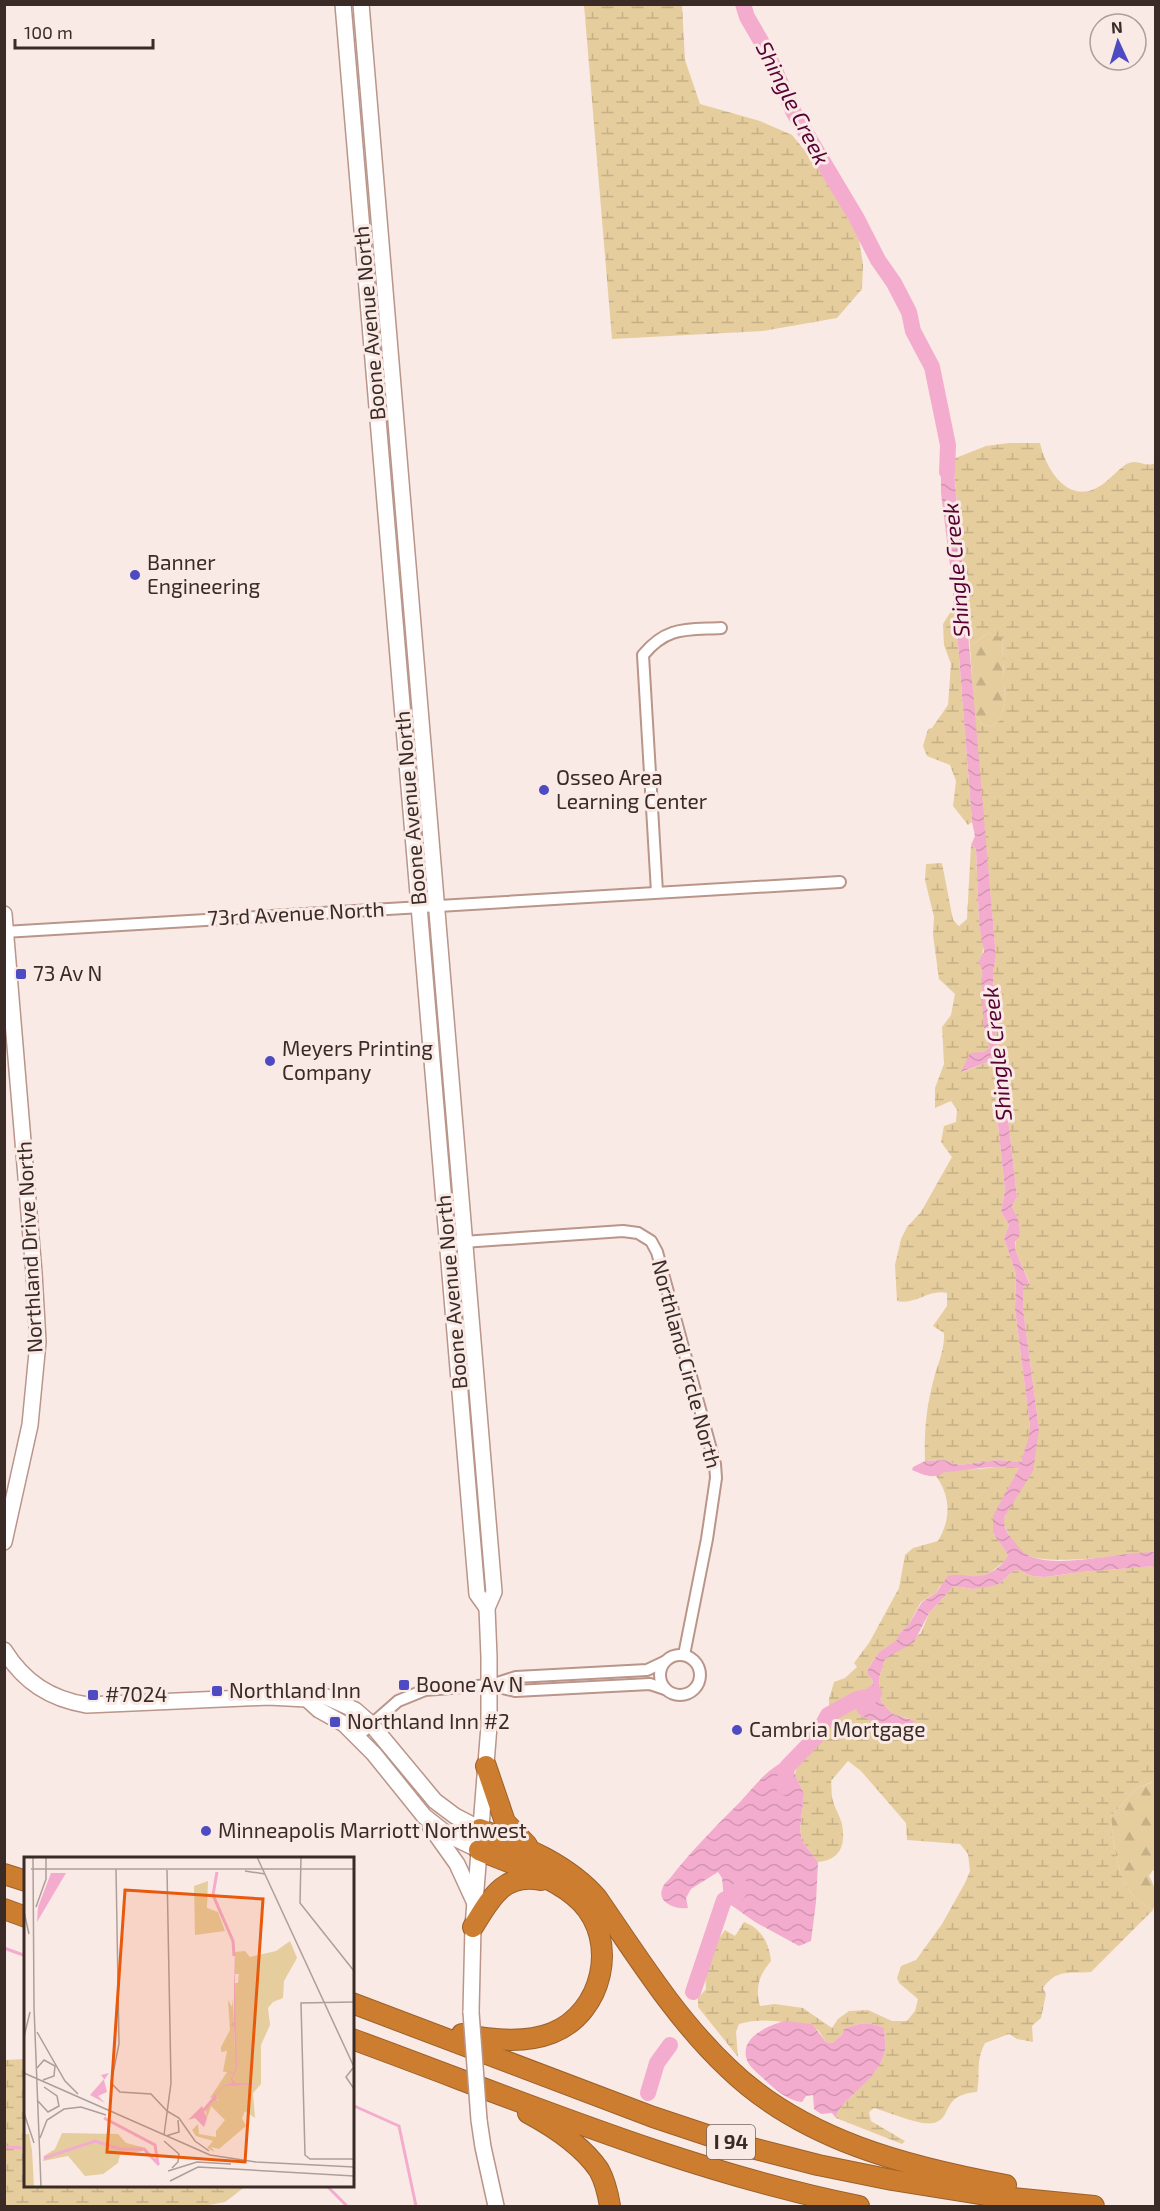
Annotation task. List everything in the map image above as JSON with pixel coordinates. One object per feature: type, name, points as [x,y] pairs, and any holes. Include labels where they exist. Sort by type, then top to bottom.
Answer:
[{"type":"highway","points":[[486,1766],[505,1822],[540,1857]]},
{"type":"highway","points":[[480,1830],[565,1869],[582,1881],[597,1898],[696,2034],[729,2070],[785,2112],[838,2139],[893,2158],[955,2175],[1040,2192],[1087,2206]]},
{"type":"highway","points":[[354,2003],[429,2027],[488,2038],[515,2040],[535,2038],[560,2029],[579,2014],[590,2000],[601,1975],[602,1957],[598,1931],[589,1913],[576,1898],[557,1884],[479,1850]]},
{"type":"highway","points":[[4,1874],[24,1880]]},
{"type":"highway","points":[[473,1927],[492,1896],[507,1884],[526,1878],[557,1884]]},
{"type":"highway","points":[[4,1909],[24,1916]]},
{"type":"highway","name":"I 94","points":[[354,2003],[654,2117],[725,2140],[818,2165],[892,2181],[992,2196],[1094,2206]]},
{"type":"highway","name":"I 94","points":[[354,2040],[697,2164],[784,2189],[859,2206]]},
{"type":"highway","points":[[476,2085],[542,2121],[585,2154],[602,2176],[610,2206]]},
{"type":"street","name":"Boone Avenue North","points":[[343,4],[477,1594],[487,1608]]},
{"type":"street","name":"Boone Avenue North","points":[[361,4],[494,1592],[487,1608],[490,1685],[473,1927],[471,2012],[479,2120],[496,2206]]},
{"type":"street","points":[[657,892],[643,655],[655,641],[671,632],[721,628]]},
{"type":"street","name":"73rd Avenue North","points":[[5,932],[840,882]]},
{"type":"street","name":"Northland Drive North","points":[[4,914],[38,1342],[30,1425],[8,1508],[4,1542]]},
{"type":"street","name":"Northland Circle North","points":[[448,1243],[623,1231],[638,1233],[651,1241],[657,1252],[715,1464],[716,1478],[707,1539],[684,1655]]},
{"type":"street","points":[[4,1650],[28,1680],[51,1695],[74,1703],[102,1706],[268,1697],[307,1699],[324,1696],[330,1698],[355,1710],[371,1724],[435,1801],[480,1830]]},
{"type":"street","points":[[357,1737],[398,1701],[416,1692],[490,1685],[516,1677],[647,1670],[675,1655],[691,1658],[698,1666],[700,1674],[698,1683],[689,1693],[681,1695],[650,1684],[515,1691],[490,1685]]},
{"type":"street","points":[[664,1662],[660,1673],[665,1689]]},
{"type":"street","points":[[307,1699],[319,1710],[344,1724],[374,1754],[424,1816],[457,1864],[475,1904]]},
{"type":"street","points":[[424,1816],[448,1835],[479,1850]]},
{"type":"green space","points":[[584,5],[682,5],[685,60],[700,104],[760,121],[792,135],[825,175],[859,240],[863,264],[862,289],[837,318],[763,331],[612,339]]},
{"type":"green space","points":[[1040,443],[1053,474],[1069,488],[1078,492],[1089,491],[1100,486],[1129,463],[1148,465],[1155,463],[1155,1552],[1066,1560],[1033,1557],[1023,1553],[1017,1547],[1003,1522],[1039,1429],[1023,1309],[1023,1286],[1030,1284],[1015,1249],[1018,1219],[1012,1206],[1017,1197],[1003,1074],[996,1039],[993,972],[996,957],[974,714],[982,724],[991,727],[999,721],[1005,703],[1002,638],[988,633],[970,646],[953,459],[986,446]]},
{"type":"green space","points":[[953,608],[956,618],[972,822],[968,825],[953,806],[956,781],[950,765],[927,756],[923,746],[928,729],[932,728],[948,705],[951,664],[944,645],[943,624]]},
{"type":"green space","points":[[988,633],[1002,637],[1005,703],[999,721],[991,727],[982,724],[974,714],[970,646]]},
{"type":"green space","points":[[971,845],[976,849],[979,924],[983,943],[982,969],[990,1049],[983,1052],[962,1072],[991,1061],[995,1075],[995,1096],[1005,1190],[1001,1212],[1009,1225],[1004,1238],[1016,1274],[1015,1309],[1030,1436],[1021,1462],[999,1460],[959,1465],[944,1460],[925,1461],[925,1431],[929,1402],[944,1339],[944,1333],[933,1326],[947,1306],[947,1293],[934,1293],[911,1301],[897,1301],[895,1265],[901,1239],[907,1227],[921,1212],[952,1157],[941,1142],[944,1126],[956,1122],[957,1110],[951,1101],[935,1108],[935,1088],[944,1064],[942,1027],[951,1015],[955,994],[939,979],[933,935],[934,917],[925,880],[926,864],[942,863],[953,920],[959,926],[967,919]]},
{"type":"green space","points":[[1003,1465],[1019,1468],[994,1516],[993,1533],[1008,1555],[1005,1561],[991,1572],[979,1577],[968,1576],[940,1586],[936,1593],[921,1602],[909,1624],[899,1634],[898,1640],[879,1652],[868,1669],[868,1675],[873,1681],[871,1690],[852,1697],[829,1710],[829,1699],[834,1682],[845,1678],[857,1667],[854,1663],[869,1643],[899,1588],[905,1555],[913,1548],[938,1541],[942,1533],[948,1508],[941,1484],[936,1476],[952,1471]]},
{"type":"green space","points":[[1155,1566],[1155,1783],[1137,1788],[1111,1816],[1116,1855],[1125,1884],[1140,1902],[1153,1910],[1091,1972],[1064,1973],[1053,1977],[1048,1982],[1043,1988],[1046,1994],[1041,2018],[1032,2026],[1033,2042],[1017,2039],[1009,2034],[985,2043],[979,2062],[977,2092],[957,2097],[940,2120],[934,2123],[912,2121],[874,2108],[869,2112],[871,2121],[905,2141],[902,2144],[836,2118],[842,2105],[878,2068],[884,2055],[884,2028],[868,2023],[854,2025],[844,2029],[842,2035],[832,2043],[826,2042],[818,2030],[808,2027],[778,2021],[749,2022],[739,2024],[736,2032],[738,2057],[698,2007],[698,1998],[706,1989],[705,1980],[709,1958],[725,1930],[735,1936],[744,1922],[764,1937],[771,1961],[759,1982],[760,2006],[775,2004],[803,2008],[832,2028],[838,2019],[849,2011],[868,2010],[892,2021],[907,2021],[915,2011],[918,1999],[899,1983],[897,1978],[901,1966],[916,1960],[942,1924],[970,1871],[968,1854],[960,1844],[907,1840],[906,1823],[861,1771],[848,1761],[831,1781],[832,1799],[842,1824],[842,1845],[832,1858],[818,1862],[802,1841],[800,1830],[804,1794],[795,1774],[797,1764],[807,1758],[831,1720],[856,1705],[858,1714],[897,1730],[910,1719],[893,1714],[881,1702],[879,1678],[885,1659],[921,1633],[929,1613],[954,1586],[973,1589],[999,1584],[1013,1571],[1018,1570],[1032,1576],[1045,1577]]},
{"type":"green space","points":[[1155,1783],[1155,1871],[1153,1870],[1149,1876],[1155,1892],[1153,1910],[1133,1896],[1126,1885],[1114,1845],[1111,1816],[1137,1788]]},
{"type":"green space","points":[[24,2059],[24,2187],[245,2187],[225,2202],[204,2206],[5,2206],[5,2060]]},
{"type":"water","points":[[950,445],[996,957],[993,972],[996,1039],[1003,1074],[1017,1197],[1012,1206],[1018,1219],[1020,1235],[1015,1242],[1015,1249],[1030,1285],[1023,1286],[1023,1309],[1039,1429],[1033,1471],[1005,1516],[1005,1526],[1009,1535],[1021,1549],[1035,1558],[1062,1561],[1155,1552],[1156,1566],[1045,1577],[1032,1576],[1018,1570],[1013,1571],[999,1584],[992,1586],[973,1589],[954,1586],[929,1613],[914,1642],[885,1659],[879,1678],[881,1702],[893,1714],[915,1721],[908,1726],[893,1728],[880,1725],[858,1714],[852,1697],[871,1690],[873,1681],[868,1675],[868,1669],[879,1652],[897,1640],[922,1602],[936,1593],[948,1576],[986,1574],[995,1570],[1006,1559],[1008,1555],[993,1533],[993,1516],[1019,1468],[985,1468],[946,1472],[932,1476],[912,1470],[913,1467],[925,1461],[944,1460],[959,1465],[999,1460],[1021,1462],[1030,1427],[1015,1309],[1016,1274],[1004,1238],[1009,1225],[1001,1212],[1005,1190],[995,1096],[995,1075],[991,1061],[961,1072],[970,1053],[983,1052],[990,1048],[983,1020],[982,969],[978,962],[984,952],[979,924],[976,849],[971,845],[975,836],[956,618],[941,493],[941,458]]},
{"type":"water","points":[[779,1764],[795,1774],[804,1794],[800,1830],[802,1841],[818,1862],[811,1941],[799,1946],[755,1922],[724,1900],[722,1878],[718,1872],[691,1889],[686,1898],[688,1908],[678,1908],[668,1904],[661,1893],[664,1884],[696,1848],[763,1777]]},
{"type":"water","points":[[785,2021],[812,2024],[826,2042],[832,2043],[842,2035],[844,2029],[854,2025],[868,2023],[884,2028],[884,2055],[878,2068],[842,2105],[836,2118],[832,2113],[821,2114],[814,2109],[813,2095],[806,2096],[802,2102],[792,2100],[782,2094],[749,2064],[746,2048],[749,2041],[762,2030]]},
{"type":"waterway","name":"Shingle Creek","points":[[743,4],[747,17],[765,48],[794,113],[909,312],[913,331],[932,367],[948,445],[947,472]]},
{"type":"waterway","name":"Shingle Creek","points":[[784,1787],[787,1767],[816,1737],[828,1715],[857,1699],[871,1696],[874,1693]]},
{"type":"waterway","name":"Shingle Creek","points":[[693,1992],[724,1900],[738,1893],[741,1887]]},
{"type":"waterway","points":[[4,1948],[24,1955]]},
{"type":"waterway","name":"Shingle Creek","points":[[648,2093],[657,2063],[670,2045]]},
{"type":"waterway","points":[[354,2106],[399,2126],[416,2206]]},
{"type":"waterway","points":[[4,2147],[24,2148]]},
{"type":"waterway","points":[[328,2187],[347,2206]]},
{"type":"place","name":"Banner Engineering","points":[[135,575]]},
{"type":"place","name":"Osseo Area Learning Center","points":[[544,790]]},
{"type":"place","name":"73 Av N","points":[[21,974]]},
{"type":"place","name":"Meyers Printing Company","points":[[270,1061]]},
{"type":"place","name":"Boone Av N","points":[[404,1685]]},
{"type":"place","name":"Northland Inn","points":[[217,1691]]},
{"type":"place","name":"#7024","points":[[93,1695]]},
{"type":"place","name":"Northland Inn #2","points":[[335,1722]]},
{"type":"place","name":"Cambria Mortgage","points":[[737,1730]]},
{"type":"place","name":"Minneapolis Marriott Northwest","points":[[206,1831]]}]
